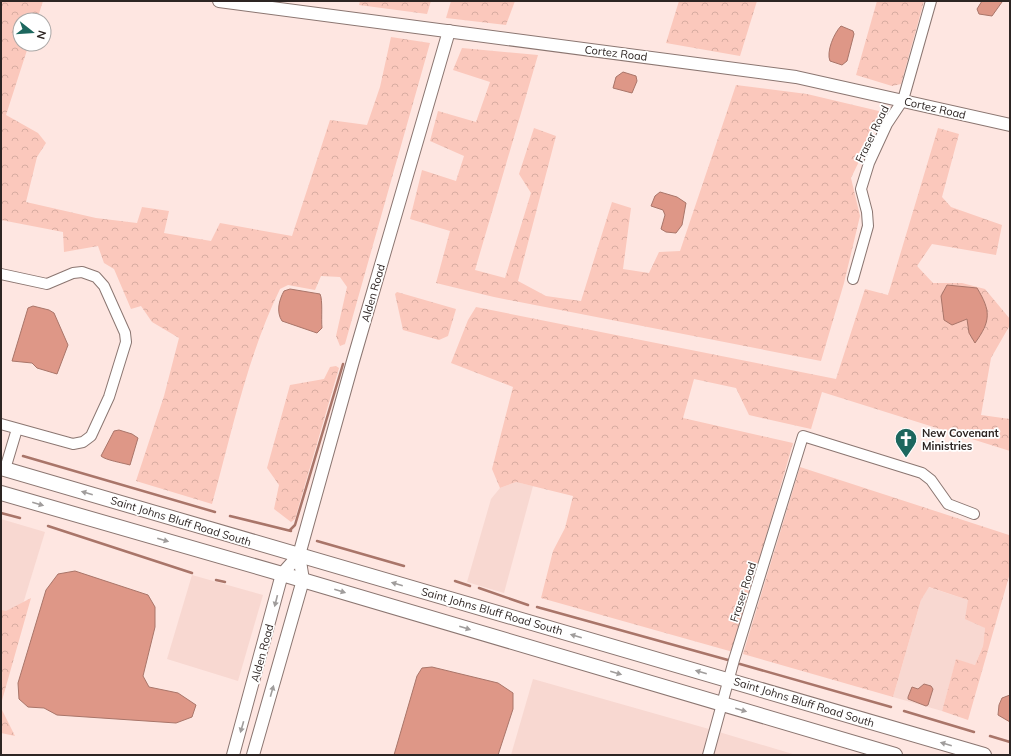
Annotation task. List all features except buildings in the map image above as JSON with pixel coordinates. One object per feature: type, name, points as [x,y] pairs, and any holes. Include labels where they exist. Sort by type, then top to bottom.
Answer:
[{"type":"main road","name":"Saint Johns Bluff Road South","points":[[3,469],[984,755]]},
{"type":"main road","name":"Saint Johns Bluff Road South","points":[[1,493],[303,580],[895,755]]},
{"type":"street","name":"Cortez Road","points":[[219,1],[796,77],[902,100],[1010,126]]},
{"type":"street","name":"Fraser Road","points":[[853,279],[868,226],[867,212],[861,189],[869,162],[887,124],[902,100],[931,1]]},
{"type":"street","name":"Alden Road","points":[[253,755],[303,580],[299,555],[353,361],[449,31]]},
{"type":"street","points":[[1,274],[46,284],[73,273],[82,272],[96,277],[104,286],[125,333],[126,342],[109,397],[91,436],[83,442],[72,444],[1,424]]},
{"type":"street","points":[[3,469],[17,429]]},
{"type":"street","name":"Fraser Road","points":[[708,755],[729,680],[803,436],[922,473],[931,480],[948,504],[974,514]]},
{"type":"street","name":"Alden Road","points":[[234,755],[282,574],[299,555]]},
{"type":"shaded area","points":[[982,1],[1002,2],[992,16],[979,14],[977,9]]},
{"type":"shaded area","points":[[841,26],[853,31],[854,34],[847,61],[842,65],[830,61],[829,57],[831,43]]},
{"type":"shaded area","points":[[623,72],[636,76],[637,81],[632,93],[613,88],[616,77]]},
{"type":"shaded area","points":[[660,192],[677,197],[686,203],[682,225],[676,233],[666,232],[661,229],[665,215],[663,210],[651,206],[655,196]]},
{"type":"shaded area","points":[[947,285],[977,288],[982,296],[987,310],[987,316],[984,328],[975,343],[969,333],[967,319],[952,325],[944,320],[941,296]]},
{"type":"shaded area","points":[[290,289],[320,294],[322,328],[317,333],[282,321],[279,314],[281,298],[284,291]]},
{"type":"shaded area","points":[[33,306],[49,310],[54,313],[68,345],[57,374],[37,368],[32,363],[12,361],[28,308]]},
{"type":"shaded area","points":[[119,430],[132,434],[138,438],[130,465],[101,456],[114,431]]},
{"type":"shaded area","points":[[516,482],[533,486],[504,593],[467,582],[491,499],[500,488]]},
{"type":"shaded area","points":[[1,519],[45,532],[15,630],[1,626]]},
{"type":"shaded area","points":[[75,571],[148,595],[155,607],[155,627],[143,676],[149,687],[178,693],[196,705],[192,717],[176,723],[57,715],[44,708],[28,707],[19,699],[18,683],[46,590],[58,574]]},
{"type":"shaded area","points":[[192,575],[263,595],[238,681],[167,659]]},
{"type":"shaded area","points":[[928,587],[968,600],[985,628],[983,646],[975,665],[956,660],[942,711],[893,697],[921,600]]},
{"type":"shaded area","points":[[432,667],[498,683],[513,693],[513,709],[498,755],[394,755],[417,676],[422,668]]},
{"type":"shaded area","points":[[533,679],[709,729],[796,755],[511,755]]},
{"type":"shaded area","points":[[924,684],[931,686],[933,689],[928,705],[926,706],[908,699],[912,687],[918,689]]},
{"type":"shaded area","points":[[1010,695],[1010,722],[998,715],[999,705],[1002,698]]},
{"type":"green space","points":[[1,1],[43,1],[40,12],[12,12],[12,52],[26,52],[6,115],[38,133],[46,143],[37,157],[26,202],[96,218],[137,223],[142,207],[169,211],[164,233],[211,241],[220,223],[292,236],[330,120],[367,125],[380,87],[391,37],[430,43],[345,344],[340,346],[336,336],[347,287],[340,277],[321,276],[315,290],[288,285],[280,289],[268,315],[249,368],[212,504],[136,481],[164,396],[179,338],[152,322],[141,306],[131,309],[114,269],[104,263],[98,246],[64,252],[63,232],[1,220]]},
{"type":"green space","points":[[360,1],[431,1],[427,14],[359,5]]},
{"type":"green space","points":[[451,1],[515,1],[506,25],[446,18]]},
{"type":"green space","points":[[679,1],[757,1],[740,56],[666,43]]},
{"type":"green space","points":[[877,1],[924,1],[901,84],[892,86],[856,75]]},
{"type":"green space","points":[[462,48],[538,55],[475,270],[505,278],[531,193],[519,174],[534,128],[556,136],[518,281],[546,296],[581,301],[612,202],[631,208],[623,269],[649,273],[659,252],[680,251],[736,85],[807,94],[883,112],[851,178],[860,216],[844,283],[821,361],[494,297],[436,283],[450,231],[410,219],[422,170],[456,181],[464,156],[430,141],[438,111],[476,122],[490,82],[453,70]]},
{"type":"green space","points":[[938,128],[959,134],[942,197],[951,207],[1002,225],[996,255],[932,244],[917,266],[933,283],[962,283],[985,289],[1010,319],[1010,325],[991,358],[981,415],[1010,419],[1010,451],[822,392],[811,429],[749,415],[736,388],[694,379],[683,418],[793,443],[733,652],[541,598],[553,551],[565,528],[573,496],[516,482],[500,488],[492,469],[513,387],[451,363],[468,320],[476,307],[836,379],[865,289],[888,295]]},
{"type":"green space","points":[[397,292],[456,309],[448,336],[439,340],[403,330],[395,294]]},
{"type":"green space","points":[[336,366],[339,368],[295,519],[291,522],[274,509],[279,485],[267,468],[290,385],[324,379],[330,367]]},
{"type":"green space","points":[[800,467],[1009,535],[1010,573],[968,720],[942,711],[956,659],[975,665],[983,646],[985,628],[965,619],[968,600],[929,587],[921,600],[893,697],[743,654]]},
{"type":"green space","points":[[31,598],[1,704],[1,610],[6,611]]},
{"type":"green space","points":[[1,708],[15,736],[1,733]]},
{"type":"waterway","points":[[290,530],[295,525],[343,364]]},
{"type":"waterway","points":[[23,456],[215,512]]},
{"type":"waterway","points":[[1,513],[20,518]]},
{"type":"waterway","points":[[230,516],[291,531]]},
{"type":"waterway","points":[[48,526],[192,573]]},
{"type":"waterway","points":[[317,541],[404,566]]},
{"type":"waterway","points":[[216,580],[225,582]]},
{"type":"waterway","points":[[455,581],[470,586]]},
{"type":"waterway","points":[[479,588],[528,605]]},
{"type":"waterway","points":[[537,607],[728,660]]},
{"type":"waterway","points":[[740,664],[891,707]]},
{"type":"waterway","points":[[904,711],[974,732]]},
{"type":"waterway","points":[[990,736],[1010,742]]},
{"type":"place","name":"New Covenant Ministries","points":[[906,458]]}]
